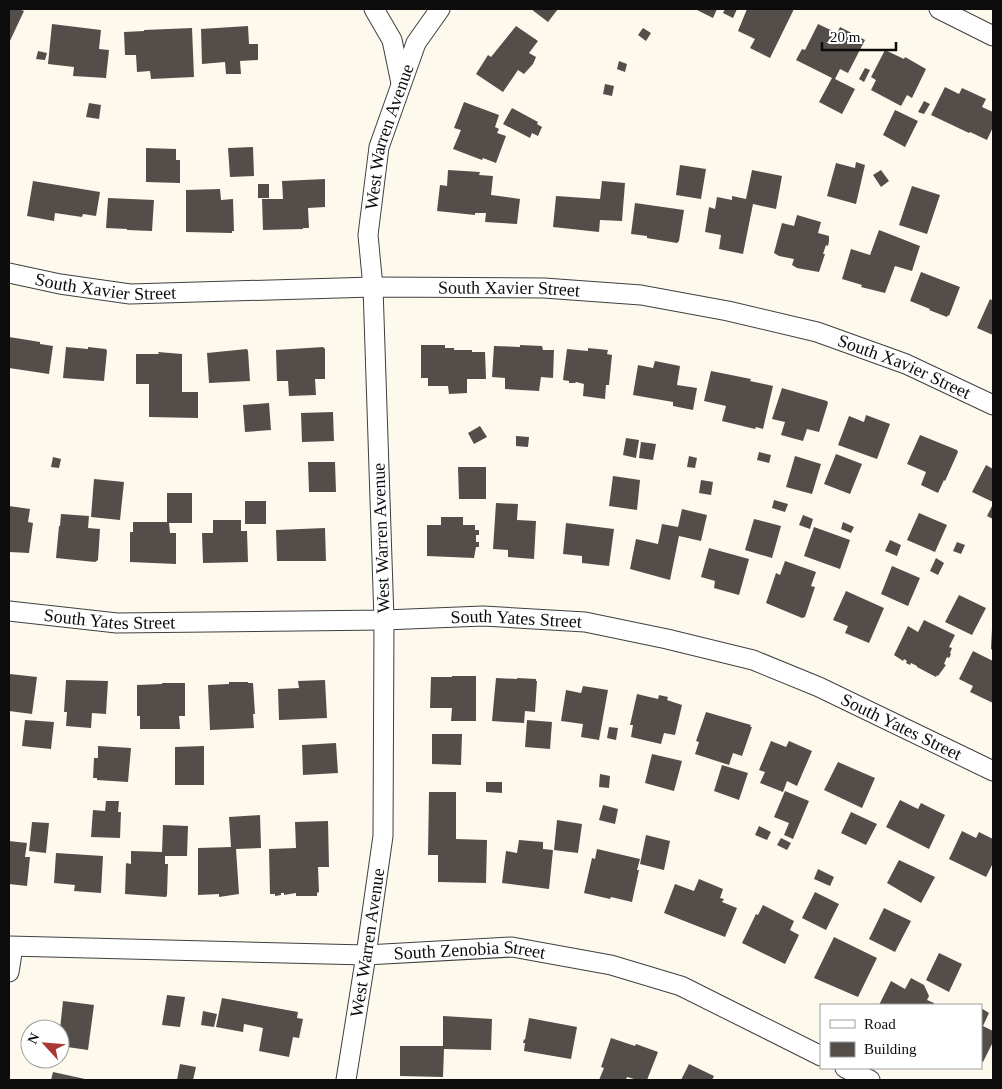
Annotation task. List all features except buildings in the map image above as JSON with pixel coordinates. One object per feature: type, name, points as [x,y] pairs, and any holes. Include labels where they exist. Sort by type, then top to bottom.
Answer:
[{"type":"street","points":[[374,9],[392,40],[401,85]]},
{"type":"street","name":"West Warren Avenue","points":[[346,1080],[383,836],[384,620],[373,287],[368,235],[379,147],[416,44],[440,9]]},
{"type":"street","points":[[939,9],[993,36]]},
{"type":"street","name":"South Xavier Street","points":[[9,273],[60,284],[130,294],[373,287],[553,289],[641,295],[728,311],[817,332],[906,364],[993,405]]},
{"type":"street","name":"South Yates Street","points":[[9,611],[117,622],[384,620],[483,616],[585,622],[667,639],[753,660],[819,687],[993,771]]},
{"type":"street","points":[[9,972],[11,946]]},
{"type":"street","name":"South Zenobia Street","points":[[11,946],[366,955],[512,947],[611,965],[681,986],[820,1056]]},
{"type":"street","points":[[847,1069],[870,1080]]}]
